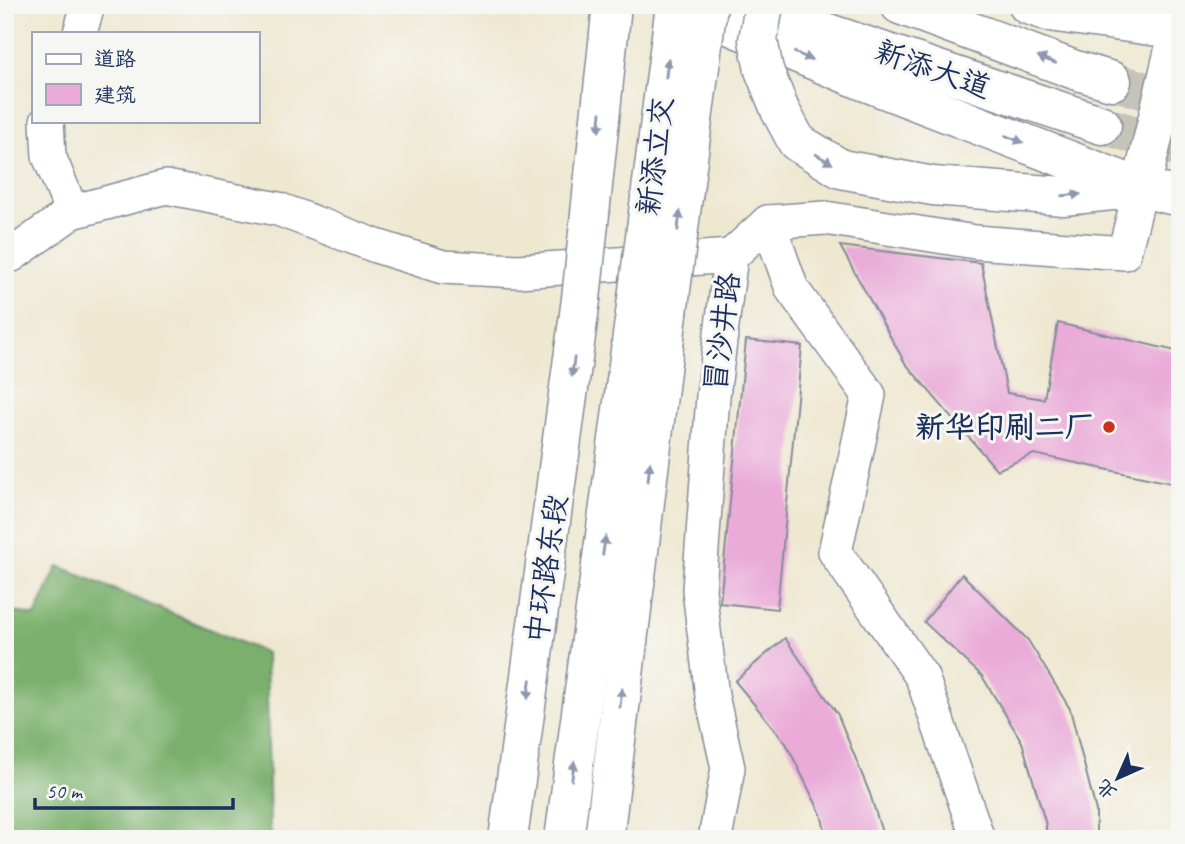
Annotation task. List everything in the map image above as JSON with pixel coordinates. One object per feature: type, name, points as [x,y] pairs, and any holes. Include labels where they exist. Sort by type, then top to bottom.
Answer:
[{"type":"main road","name":"新添立交","points":[[581,299],[612,5]]},
{"type":"main road","name":"新添立交","points":[[652,310],[675,5]]},
{"type":"main road","points":[[698,5],[723,23],[861,80],[1141,188],[1180,197]]},
{"type":"main road","points":[[604,839],[652,310],[708,5]]},
{"type":"main road","points":[[766,5],[758,40],[764,70],[780,110],[797,142],[841,169],[933,186],[1063,196],[1141,188]]},
{"type":"main road","name":"新添大道","points":[[766,5],[828,33],[1102,125]]},
{"type":"main road","name":"新添大道","points":[[900,5],[1075,70],[1112,81]]},
{"type":"main road","points":[[1045,7],[1179,29]]},
{"type":"main road","points":[[1141,188],[1180,19]]},
{"type":"main road","name":"中环路东段","points":[[508,839],[581,299]]},
{"type":"main road","name":"中环路东段","points":[[564,839],[652,310]]},
{"type":"street","points":[[80,32],[88,5]]},
{"type":"street","points":[[47,122],[49,156],[72,212]]},
{"type":"street","points":[[5,256],[12,255],[72,212],[166,187],[278,209],[376,246],[443,267],[518,271],[731,256]]},
{"type":"street","points":[[978,839],[922,677],[835,552],[869,395],[792,289],[768,222],[825,218],[975,242],[1124,253],[1141,188]]},
{"type":"street","name":"冒沙井路","points":[[715,839],[728,768],[712,696],[699,590],[713,396],[731,256],[768,222]]},
{"type":"green space","points":[[58,566],[266,653],[270,831],[278,839],[5,839],[5,610],[35,616]]},
{"type":"building","points":[[840,246],[981,263],[1007,393],[1044,399],[1058,323],[1180,352],[1180,485],[1034,454],[997,470],[905,363]]},
{"type":"building","points":[[746,340],[802,346],[777,609],[720,603]]},
{"type":"building","points":[[962,574],[1028,640],[1070,709],[1096,811],[1096,839],[1046,839],[1046,825],[1022,742],[982,676],[924,622]]},
{"type":"building","points":[[785,638],[838,715],[870,794],[884,839],[827,839],[821,814],[786,743],[735,681]]},
{"type":"tunnel","points":[[1112,81],[1180,101]]},
{"type":"tunnel","points":[[1102,125],[1180,148]]},
{"type":"place","name":"新华印刷二厂","points":[[1109,427]]}]
